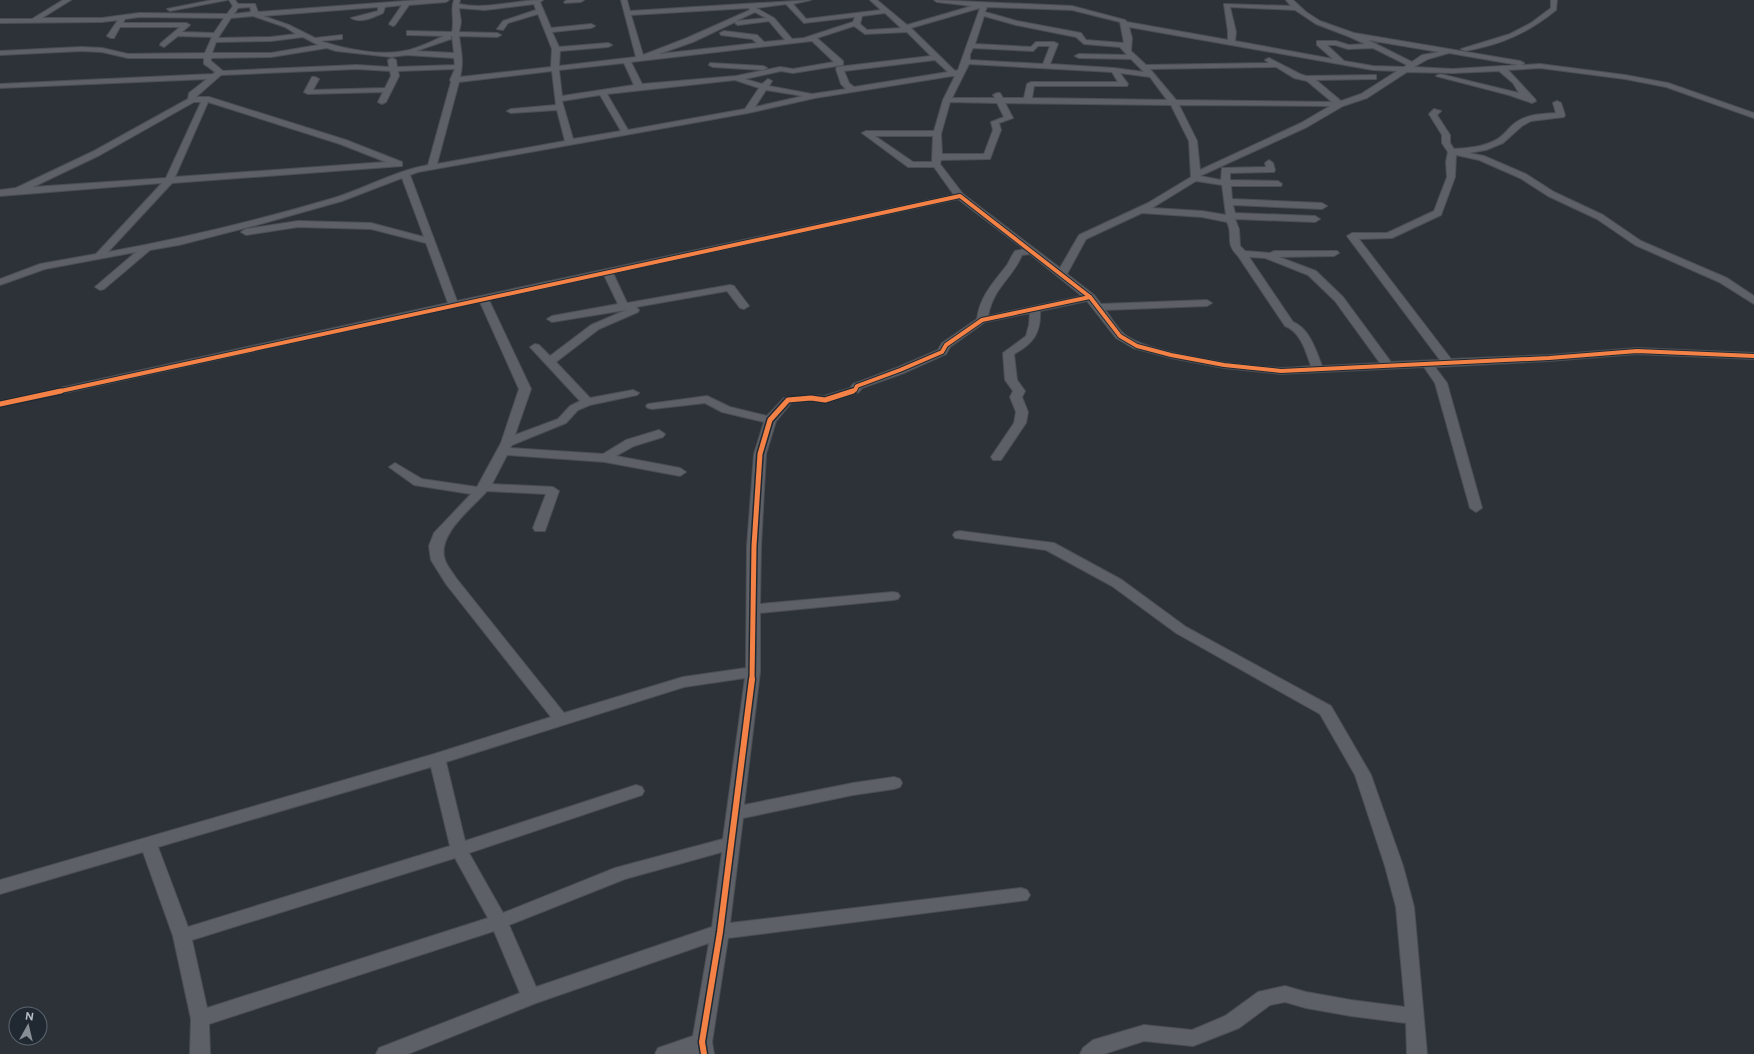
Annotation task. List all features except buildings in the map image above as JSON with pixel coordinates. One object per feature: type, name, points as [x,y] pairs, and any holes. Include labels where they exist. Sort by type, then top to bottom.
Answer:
[{"type":"street","points":[[34,20],[68,0]]},
{"type":"street","points":[[157,11],[169,0]]},
{"type":"street","points":[[0,21],[102,20],[224,0]]},
{"type":"street","points":[[344,8],[347,0]]},
{"type":"street","points":[[139,15],[255,15],[446,0]]},
{"type":"street","points":[[432,167],[454,80],[459,67],[459,56],[455,34],[463,19],[504,6],[538,0],[540,11],[556,49],[555,68],[559,103],[570,142]]},
{"type":"street","points":[[567,2],[581,0]]},
{"type":"street","points":[[624,0],[640,60]]},
{"type":"street","points":[[627,13],[808,0]]},
{"type":"street","points":[[873,0],[936,58],[957,73]]},
{"type":"street","points":[[937,0],[984,6],[1016,23],[1078,35],[1084,42],[1122,45],[1152,75],[1174,103],[1193,141],[1195,177]]},
{"type":"street","points":[[1289,0],[1303,15],[1326,27],[1353,35],[1540,66],[1652,81],[1675,87],[1754,116]]},
{"type":"street","points":[[1415,68],[1425,57],[1451,51],[1481,47],[1508,39],[1532,27],[1554,9],[1554,0]]},
{"type":"street","points":[[302,11],[311,1]]},
{"type":"street","points":[[788,2],[804,21],[886,11]]},
{"type":"street","points":[[856,24],[865,32],[906,29],[984,6],[1018,2],[1082,10],[1123,21],[1125,24],[1365,67],[1404,70],[1415,68],[1502,69],[1540,66]]},
{"type":"street","points":[[218,75],[220,72],[207,62],[207,56],[216,34],[230,16],[234,3],[252,5],[255,15]]},
{"type":"street","points":[[393,24],[407,3]]},
{"type":"street","points":[[456,3],[466,7],[504,6]]},
{"type":"street","points":[[456,3],[463,19]]},
{"type":"street","points":[[354,18],[364,18],[381,12],[382,5]]},
{"type":"street","points":[[751,5],[767,15],[790,42]]},
{"type":"street","points":[[724,34],[751,5]]},
{"type":"street","points":[[1231,43],[1232,32],[1226,5],[1296,8]]},
{"type":"street","points":[[984,6],[971,46],[966,54],[966,62],[957,73],[947,100],[937,134],[937,160],[960,196],[1090,297],[1120,336],[1137,346],[1224,365],[1281,371],[1427,364],[1637,351],[1754,356]]},
{"type":"street","points":[[410,33],[455,34],[499,32],[505,22],[540,11]]},
{"type":"street","points":[[856,24],[859,14]]},
{"type":"street","points":[[255,15],[287,26],[312,40],[336,49],[391,55],[407,53],[459,56]]},
{"type":"street","points":[[1290,16],[1303,15]]},
{"type":"street","points":[[111,36],[123,17]]},
{"type":"street","points":[[49,20],[41,28],[61,27]]},
{"type":"street","points":[[640,60],[737,20],[772,20]]},
{"type":"street","points":[[799,41],[856,24]]},
{"type":"street","points":[[1125,24],[1128,38],[1127,51]]},
{"type":"street","points":[[118,25],[186,26],[164,44]]},
{"type":"street","points":[[547,30],[591,26]]},
{"type":"street","points":[[176,34],[215,39],[271,39],[303,35]]},
{"type":"street","points":[[407,53],[455,34]]},
{"type":"street","points":[[724,34],[754,37],[763,45]]},
{"type":"street","points":[[724,34],[726,49]]},
{"type":"street","points":[[1353,35],[1415,68],[1512,93],[1532,101],[1524,95],[1516,82],[1502,69]]},
{"type":"street","points":[[312,40],[339,37]]},
{"type":"street","points":[[204,42],[215,39]]},
{"type":"street","points":[[454,80],[814,39],[840,62],[793,70],[715,68],[736,78],[763,87],[815,96]]},
{"type":"street","points":[[1340,63],[1320,43],[1336,43],[1348,47],[1376,46]]},
{"type":"street","points":[[971,46],[1033,48],[1036,44],[1054,44],[1046,65]]},
{"type":"street","points":[[556,49],[608,45]]},
{"type":"street","points":[[0,53],[74,49],[108,50],[115,55],[128,56],[271,56],[327,46]]},
{"type":"street","points":[[1253,47],[1275,65],[1297,76],[1310,79],[1340,104]]},
{"type":"street","points":[[64,59],[74,49]]},
{"type":"street","points":[[382,102],[396,76],[393,69],[391,55]]},
{"type":"street","points":[[271,56],[267,61],[280,63],[274,71]]},
{"type":"street","points":[[1079,56],[1134,57]]},
{"type":"street","points":[[852,90],[845,84],[840,69],[936,58]]},
{"type":"street","points":[[627,61],[639,87]]},
{"type":"street","points":[[966,62],[1046,65],[1114,70],[1152,75]]},
{"type":"street","points":[[1324,78],[1318,71],[1339,70],[1340,63]]},
{"type":"street","points":[[1144,67],[1275,65]]},
{"type":"street","points":[[0,86],[357,67],[393,69],[459,67]]},
{"type":"street","points":[[1067,67],[1070,83]]},
{"type":"street","points":[[1365,67],[1373,77]]},
{"type":"street","points":[[511,111],[639,87],[736,78],[778,70]]},
{"type":"street","points":[[748,111],[763,87],[778,70]]},
{"type":"street","points":[[1027,101],[1031,84],[1124,84],[1114,70]]},
{"type":"street","points":[[1062,274],[1082,237],[1140,210],[1195,177],[1304,125],[1340,104],[1364,96],[1404,70]]},
{"type":"street","points":[[179,242],[339,199],[416,170],[748,111],[815,96],[957,73]]},
{"type":"street","points":[[192,100],[192,95],[218,75]]},
{"type":"street","points":[[1306,78],[1373,77],[1385,82]]},
{"type":"street","points":[[315,79],[308,92],[388,90]]},
{"type":"street","points":[[937,134],[866,133],[911,165],[937,160],[987,157],[997,130],[995,122],[1009,118],[995,92]]},
{"type":"street","points":[[603,93],[626,133]]},
{"type":"street","points":[[98,257],[169,180],[206,99]]},
{"type":"street","points":[[13,192],[104,150],[192,100],[206,99],[343,142],[416,170]]},
{"type":"street","points":[[947,100],[1340,104]]},
{"type":"street","points":[[1452,152],[1486,148],[1501,141],[1518,125],[1539,116],[1561,116],[1557,103]]},
{"type":"street","points":[[1437,111],[1433,114],[1446,135],[1446,143],[1452,152],[1481,158],[1523,176],[1552,194],[1600,217],[1638,243],[1723,280],[1754,301]]},
{"type":"street","points":[[1448,362],[1352,236],[1389,236],[1438,213],[1451,177],[1450,162],[1452,152]]},
{"type":"street","points":[[1269,163],[1271,170],[1226,170],[1228,202],[1230,218],[1233,224],[1235,247],[1242,254],[1280,312],[1289,324],[1296,327],[1309,346],[1318,369]]},
{"type":"street","points":[[0,192],[399,164]]},
{"type":"street","points":[[406,173],[429,241],[454,305]]},
{"type":"street","points":[[1195,177],[1226,183],[1278,184]]},
{"type":"street","points":[[0,404],[607,271],[960,196]]},
{"type":"street","points":[[1228,202],[1322,206]]},
{"type":"street","points":[[1140,210],[1230,218],[1315,219]]},
{"type":"street","points":[[0,282],[43,266],[179,242],[298,224],[371,226],[429,241]]},
{"type":"street","points":[[100,287],[147,248]]},
{"type":"street","points":[[982,320],[983,311],[994,287],[1014,265],[1018,253],[1026,252],[1030,249]]},
{"type":"street","points":[[1242,254],[1266,255],[1334,253]]},
{"type":"street","points":[[1266,255],[1312,273],[1338,299],[1388,366]]},
{"type":"street","points":[[607,271],[624,307]]},
{"type":"street","points":[[552,319],[730,288],[744,306]]},
{"type":"street","points":[[665,1054],[703,1048],[737,813],[753,672],[754,546],[760,454],[770,420],[788,400],[812,398],[824,400],[855,390],[857,386],[890,376],[942,352],[946,345],[982,320],[1035,310],[1090,297]]},
{"type":"street","points":[[483,298],[525,390],[505,447],[481,489],[441,533],[436,546],[438,560],[451,581],[481,621],[561,719]]},
{"type":"street","points":[[549,362],[595,327],[651,302]]},
{"type":"street","points":[[1097,307],[1207,303]]},
{"type":"street","points":[[997,457],[1020,423],[1022,412],[1016,397],[1019,391],[1011,380],[1008,353],[1026,344],[1036,324],[1035,310]]},
{"type":"street","points":[[535,347],[587,402]]},
{"type":"street","points":[[1427,364],[1441,383],[1476,508]]},
{"type":"street","points":[[505,447],[562,421],[574,408],[587,402],[633,393]]},
{"type":"street","points":[[652,406],[707,399],[726,410],[770,420]]},
{"type":"street","points":[[605,458],[630,443],[659,434]]},
{"type":"street","points":[[505,447],[605,458],[680,472]]},
{"type":"street","points":[[396,467],[418,482],[481,489],[553,491],[540,528]]},
{"type":"street","points":[[960,535],[1049,546],[1117,583],[1181,630],[1326,710],[1363,775],[1394,866],[1405,907],[1417,1054]]},
{"type":"street","points":[[754,608],[893,596]]},
{"type":"street","points":[[0,886],[437,759],[683,682],[753,672]]},
{"type":"street","points":[[437,759],[459,850],[499,922],[531,997]]},
{"type":"street","points":[[737,813],[853,788],[894,784]]},
{"type":"street","points":[[182,936],[459,850],[636,791]]},
{"type":"street","points":[[148,843],[182,936],[200,1019],[200,1054]]},
{"type":"street","points":[[200,1019],[499,922],[621,874],[677,856],[732,843]]},
{"type":"street","points":[[386,1054],[531,997],[720,932],[1021,895]]},
{"type":"street","points":[[1090,1054],[1100,1046],[1144,1033],[1193,1038],[1232,1022],[1266,998],[1285,994],[1343,1006],[1415,1016]]},
{"type":"cycle path","points":[[0,404],[483,298],[960,196],[1090,297],[1120,336],[1137,346],[1171,355],[1224,365],[1281,371],[1549,358],[1637,351],[1754,356]]},
{"type":"cycle path","points":[[704,1054],[702,1042],[720,932],[753,672],[754,546],[760,454],[770,420],[788,400],[811,398],[825,400],[855,390],[857,386],[879,379],[942,352],[946,345],[982,320],[1090,297]]}]
